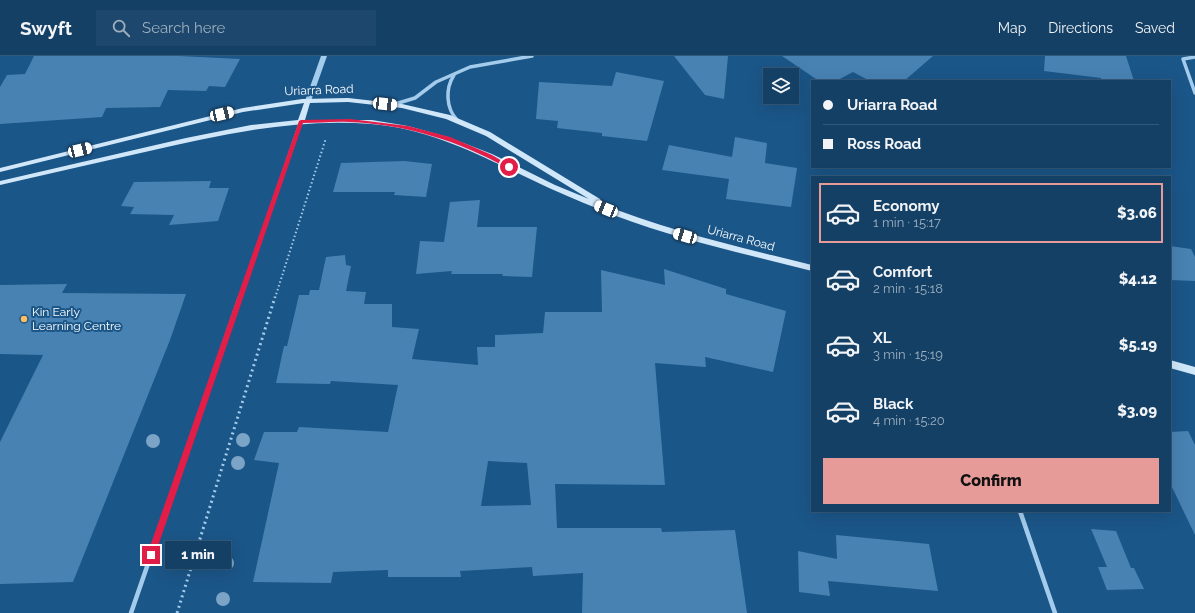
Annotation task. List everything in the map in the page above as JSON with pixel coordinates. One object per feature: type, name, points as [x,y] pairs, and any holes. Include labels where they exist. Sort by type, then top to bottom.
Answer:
[{"type":"main road","name":"Uriarra Road","points":[[0,170],[243,110],[308,101],[348,100],[385,104],[437,114],[463,123],[493,137],[619,214]]},
{"type":"main road","points":[[301,121],[308,101]]},
{"type":"main road","name":"Uriarra Road","points":[[0,183],[219,132],[268,124],[301,121],[350,120],[372,122],[435,135],[490,156],[531,178],[619,214],[694,238],[811,268]]},
{"type":"main road","points":[[1171,364],[1195,370]]},
{"type":"street","points":[[308,101],[324,56]]},
{"type":"street","points":[[385,104],[399,104],[410,100],[422,94],[433,84],[460,72],[487,64],[532,56]]},
{"type":"street","points":[[1195,57],[1183,58],[1195,93]]},
{"type":"street","points":[[460,72],[451,80],[448,104],[454,116],[463,123]]},
{"type":"street","points":[[131,613],[301,121]]},
{"type":"street","points":[[1020,512],[1055,613]]},
{"type":"path","points":[[177,613],[320,154],[328,134]]},
{"type":"building","points":[[34,56],[179,56],[240,59],[225,87],[209,86],[206,91],[168,90],[160,107],[106,108],[102,117],[0,124],[0,87],[7,75],[25,74]]},
{"type":"building","points":[[674,56],[728,56],[724,99],[705,95]]},
{"type":"building","points":[[782,56],[933,56],[905,80],[868,80],[853,72],[838,80],[818,80]]},
{"type":"building","points":[[1045,56],[1126,56],[1134,80],[1102,80],[1101,78],[1044,71]]},
{"type":"building","points":[[616,72],[664,81],[647,141],[602,136],[602,133],[557,128],[558,121],[536,119],[539,82],[612,86]]},
{"type":"building","points":[[735,137],[767,143],[765,163],[797,168],[791,207],[726,199],[729,179],[662,170],[669,145],[732,157]]},
{"type":"building","points":[[404,161],[432,164],[426,197],[394,195],[395,192],[333,192],[341,163]]},
{"type":"building","points":[[211,181],[209,188],[229,188],[218,221],[169,225],[174,215],[130,214],[134,207],[121,206],[134,182]]},
{"type":"building","points":[[480,200],[477,227],[537,227],[532,277],[502,276],[503,274],[451,274],[452,271],[416,274],[420,241],[444,242],[450,202]]},
{"type":"building","points":[[1171,246],[1191,249],[1195,257],[1195,281],[1171,280]]},
{"type":"building","points":[[345,255],[346,265],[351,266],[346,291],[366,292],[364,304],[392,304],[392,327],[419,329],[412,359],[478,365],[477,347],[495,347],[495,335],[543,333],[545,312],[602,312],[601,270],[665,285],[664,269],[726,289],[726,294],[786,311],[773,372],[705,357],[706,367],[655,363],[665,485],[555,484],[557,528],[661,528],[662,532],[735,530],[747,613],[582,613],[583,573],[533,576],[532,567],[460,571],[461,577],[388,577],[388,570],[333,572],[331,583],[253,582],[279,463],[254,460],[264,432],[297,432],[299,427],[388,432],[398,385],[331,381],[330,384],[276,383],[284,346],[287,346],[299,295],[309,295],[310,290],[319,290],[326,257]],"holes":[[[488,461],[527,463],[531,505],[481,506]]]},
{"type":"building","points":[[67,284],[62,293],[186,294],[170,340],[73,582],[0,584],[0,442],[43,355],[0,354],[0,285]]},
{"type":"building","points":[[1188,431],[1195,445],[1195,535],[1171,485],[1171,432]]},
{"type":"building","points":[[1091,529],[1116,531],[1131,568],[1134,568],[1144,589],[1107,590],[1098,567],[1107,567]]},
{"type":"building","points":[[836,535],[929,544],[938,591],[828,581],[830,596],[799,592],[798,551],[837,559]]},
{"type":"place","name":"Kin Early Learning Centre","points":[[24,319]]},
{"type":"route","points":[[151,555],[301,121],[350,120],[408,128],[448,139],[490,156],[509,167]]}]
